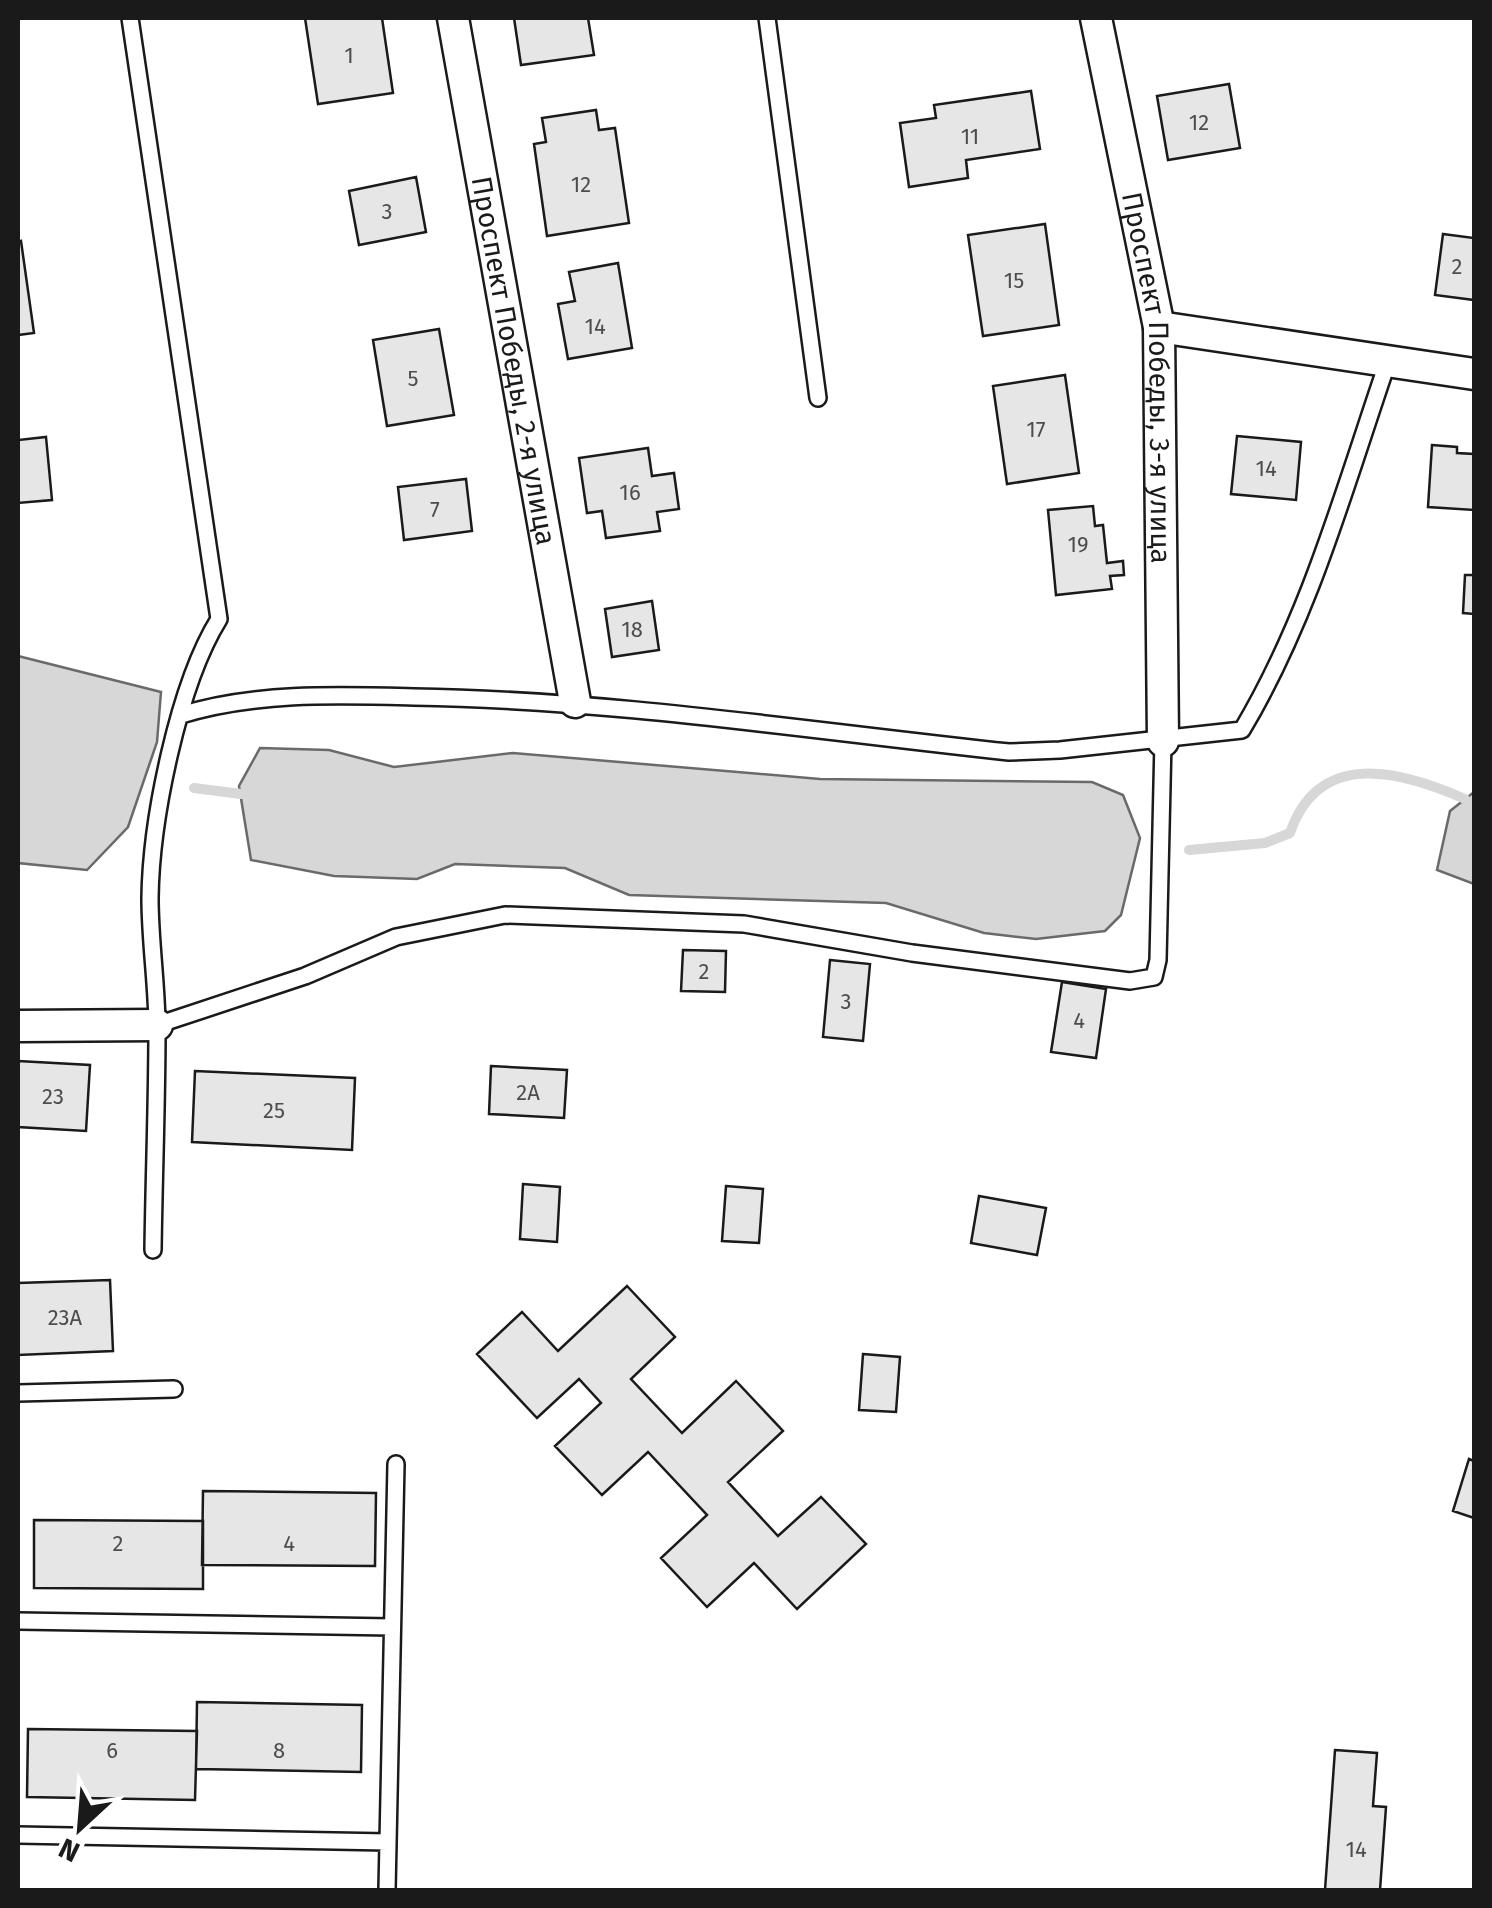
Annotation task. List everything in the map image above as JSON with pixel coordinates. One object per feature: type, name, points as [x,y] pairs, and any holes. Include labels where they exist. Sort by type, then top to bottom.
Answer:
[{"type":"street","name":"Проспект Победы, 2-я улица","points":[[453,18],[575,702]]},
{"type":"street","name":"Проспект Победы, 3-я улица","points":[[1096,18],[1159,328],[1164,741]]},
{"type":"street","points":[[1159,328],[1474,374]]},
{"type":"street","points":[[18,1026],[157,1025]]},
{"type":"lane","points":[[130,18],[219,619],[196,655],[155,842],[150,897],[157,1025],[153,1250]]},
{"type":"lane","points":[[766,18],[818,398]]},
{"type":"lane","points":[[181,715],[255,700],[345,695],[575,702],[1010,752],[1164,741],[1242,730],[1277,672],[1305,603],[1388,361]]},
{"type":"lane","points":[[157,1025],[305,976],[396,937],[505,915],[744,924],[1130,982],[1154,977],[1158,960],[1164,741]]},
{"type":"lane","points":[[18,1393],[174,1389]]},
{"type":"lane","points":[[387,1890],[396,1464]]},
{"type":"lane","points":[[18,1621],[392,1628]]},
{"type":"lane","points":[[18,1835],[388,1842]]},
{"type":"shaded area","points":[[18,656],[161,692],[157,742],[128,827],[87,870],[18,863]]},
{"type":"shaded area","points":[[260,748],[329,750],[394,767],[513,753],[820,779],[1092,782],[1123,795],[1140,838],[1121,915],[1105,931],[1036,939],[984,933],[886,903],[629,895],[565,868],[455,864],[417,879],[334,876],[251,860],[239,786]]},
{"type":"shaded area","points":[[1474,792],[1474,884],[1437,870],[1450,811]]},
{"type":"building","points":[[305,18],[382,18],[393,93],[318,104]]},
{"type":"building","points":[[514,18],[588,18],[594,55],[521,65]]},
{"type":"building","points":[[1229,84],[1240,148],[1168,160],[1157,96]]},
{"type":"building","points":[[1031,91],[1040,149],[966,160],[968,178],[909,187],[900,123],[936,118],[934,105]]},
{"type":"building","points":[[596,110],[599,130],[615,128],[629,223],[547,236],[534,144],[546,142],[542,118]]},
{"type":"building","points":[[416,177],[426,232],[359,245],[349,191]]},
{"type":"building","points":[[1045,224],[1059,325],[983,336],[968,235]]},
{"type":"building","points":[[1443,234],[1474,238],[1474,300],[1435,295]]},
{"type":"building","points":[[21,241],[34,333],[18,335],[18,242]]},
{"type":"building","points":[[618,263],[632,348],[568,359],[558,304],[575,301],[569,272]]},
{"type":"building","points":[[439,329],[454,415],[387,426],[373,340]]},
{"type":"building","points":[[1065,375],[1079,473],[1007,484],[993,386]]},
{"type":"building","points":[[1237,436],[1301,442],[1296,500],[1231,494]]},
{"type":"building","points":[[46,437],[52,500],[18,503],[18,440]]},
{"type":"building","points":[[1432,445],[1457,447],[1457,453],[1474,454],[1474,510],[1428,507]]},
{"type":"building","points":[[648,448],[652,476],[674,473],[679,509],[657,512],[660,531],[606,538],[602,511],[587,513],[579,458]]},
{"type":"building","points":[[466,479],[472,531],[404,540],[398,487]]},
{"type":"building","points":[[1093,506],[1095,526],[1103,525],[1107,563],[1123,561],[1124,575],[1110,576],[1112,589],[1056,595],[1048,510]]},
{"type":"building","points":[[1465,575],[1474,575],[1474,614],[1463,613]]},
{"type":"building","points":[[652,601],[659,650],[612,657],[605,609]]},
{"type":"building","points":[[683,950],[726,951],[725,992],[681,991]]},
{"type":"building","points":[[830,960],[870,964],[863,1041],[823,1037]]},
{"type":"building","points":[[1062,982],[1106,989],[1096,1058],[1051,1052]]},
{"type":"building","points":[[18,1061],[90,1065],[86,1131],[18,1127]]},
{"type":"building","points":[[491,1066],[567,1070],[564,1118],[489,1114]]},
{"type":"building","points":[[195,1071],[355,1078],[352,1150],[192,1142]]},
{"type":"building","points":[[523,1184],[560,1187],[557,1242],[520,1239]]},
{"type":"building","points":[[726,1186],[763,1189],[759,1243],[722,1241]]},
{"type":"building","points":[[979,1196],[1046,1208],[1037,1255],[971,1243]]},
{"type":"building","points":[[110,1280],[113,1351],[18,1355],[18,1283]]},
{"type":"building","points":[[627,1286],[675,1337],[631,1379],[682,1433],[736,1381],[783,1431],[728,1482],[778,1536],[821,1497],[866,1544],[797,1609],[754,1563],[707,1607],[661,1558],[707,1515],[648,1452],[602,1495],[555,1446],[601,1403],[579,1379],[537,1418],[477,1354],[522,1312],[558,1351]]},
{"type":"building","points":[[863,1354],[900,1357],[896,1412],[859,1410]]},
{"type":"building","points":[[1469,1459],[1474,1461],[1474,1518],[1453,1511]]},
{"type":"building","points":[[203,1491],[376,1493],[375,1566],[202,1565]]},
{"type":"building","points":[[34,1520],[203,1521],[203,1589],[34,1588]]},
{"type":"building","points":[[197,1702],[362,1705],[361,1772],[196,1769]]},
{"type":"building","points":[[28,1729],[197,1731],[195,1800],[27,1797]]},
{"type":"building","points":[[1335,1750],[1377,1753],[1373,1806],[1386,1807],[1380,1890],[1325,1890]]},
{"type":"waterway","points":[[1189,850],[1265,843],[1290,833],[1303,806],[1321,788],[1341,778],[1389,775],[1465,799]]},
{"type":"waterway","points":[[194,788],[241,794]]}]
